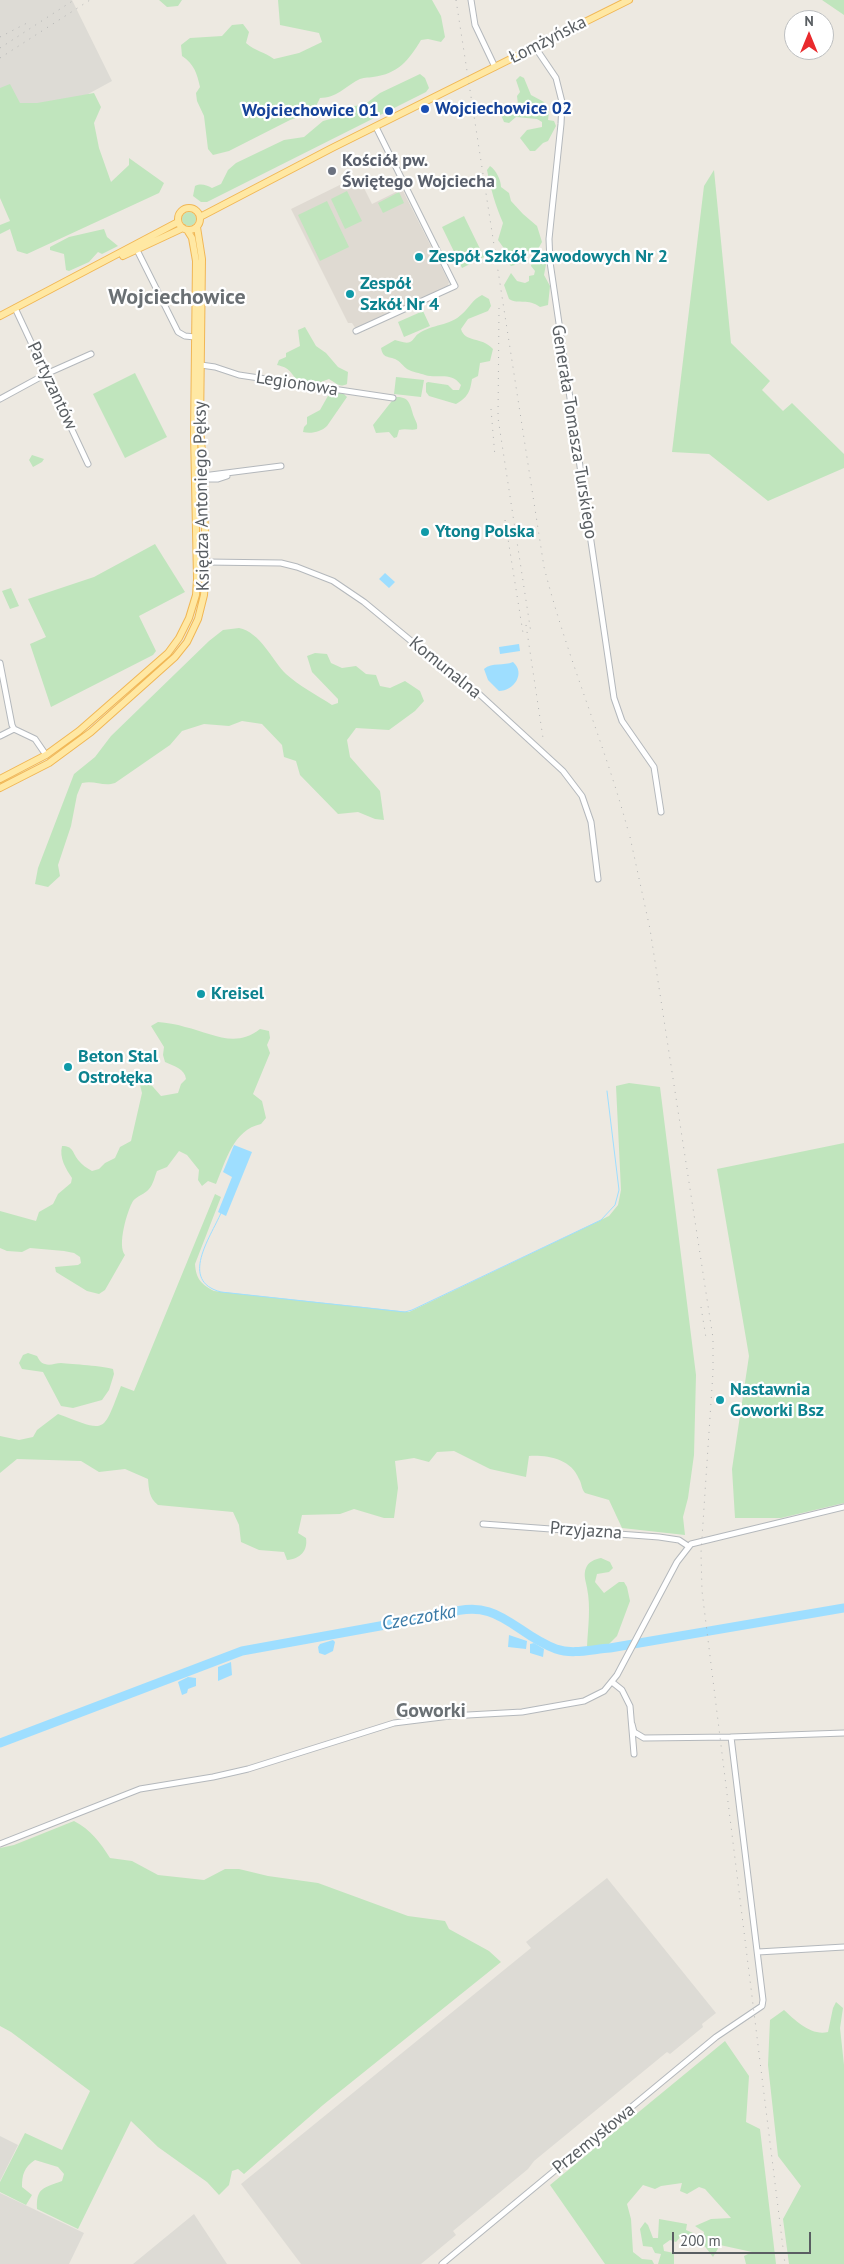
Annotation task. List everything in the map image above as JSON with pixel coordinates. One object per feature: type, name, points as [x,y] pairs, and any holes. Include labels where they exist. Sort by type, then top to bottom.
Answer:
[{"type":"main road","name":"Łomżyńska","points":[[199,215],[628,0]]},
{"type":"main road","points":[[0,316],[100,265],[183,227],[197,227],[199,215],[192,208],[183,210],[178,217],[183,227]]},
{"type":"main road","points":[[100,265],[137,250],[183,227]]},
{"type":"main road","name":"Księdza Antoniego Pęksy","points":[[0,779],[46,755],[79,731],[158,662],[175,645],[184,630],[194,605],[197,585],[195,477],[196,261],[192,238],[183,227]]},
{"type":"main road","name":"Księdza Antoniego Pęksy","points":[[0,788],[49,763],[75,745],[175,657],[191,634],[200,613],[206,586],[206,562],[204,478],[200,428],[202,259],[197,227]]},
{"type":"street","points":[[471,0],[475,25],[495,67]]},
{"type":"street","name":"Generała Tomasza Turskiego","points":[[535,47],[556,78],[561,96],[561,124],[549,239],[550,262],[614,698],[622,720],[654,767],[661,812]]},
{"type":"street","points":[[356,331],[454,286],[376,127]]},
{"type":"street","points":[[137,250],[178,332],[185,336],[195,337]]},
{"type":"street","name":"Partyzantów","points":[[15,308],[88,464]]},
{"type":"street","points":[[0,399],[46,374],[91,354]]},
{"type":"street","name":"Legionowa","points":[[201,365],[215,367],[239,375],[393,398]]},
{"type":"street","points":[[195,477],[218,479],[232,474],[281,466]]},
{"type":"street","name":"Komunalna","points":[[206,562],[281,563],[334,581],[364,602],[445,669],[477,692],[563,771],[582,796],[591,822],[598,879]]},
{"type":"street","points":[[0,663],[14,729]]},
{"type":"street","points":[[14,729],[35,739],[46,755]]},
{"type":"street","points":[[0,736],[14,729]]},
{"type":"street","points":[[0,1844],[140,1789],[248,1769],[394,1724],[437,1718],[522,1712],[584,1701],[600,1694],[612,1682],[631,1650],[676,1562],[688,1546],[698,1541],[844,1507]]},
{"type":"street","name":"Przyjazna","points":[[483,1524],[659,1537],[679,1540],[688,1546]]},
{"type":"street","points":[[612,1682],[624,1694],[630,1706],[634,1754]]},
{"type":"street","points":[[632,1724],[634,1732],[644,1738],[844,1733]]},
{"type":"street","points":[[731,1737],[758,1952],[844,1947]]},
{"type":"street","name":"Przemysłowa","points":[[442,2264],[716,2037],[760,2008],[764,2000],[758,1952]]},
{"type":"shaded area","points":[[0,0],[72,0],[112,81],[0,142]]},
{"type":"shaded area","points":[[358,176],[372,204],[402,189],[449,282],[448,286],[356,329],[352,323],[348,323],[291,209]]},
{"type":"shaded area","points":[[607,1878],[716,2013],[702,2024],[703,2027],[670,2054],[667,2052],[534,2161],[528,2169],[453,2231],[456,2235],[421,2264],[301,2264],[241,2184],[531,1948],[526,1942]]},
{"type":"shaded area","points":[[0,2136],[18,2145],[0,2181]]},
{"type":"shaded area","points":[[0,2193],[84,2233],[69,2264],[0,2264]]},
{"type":"shaded area","points":[[194,2214],[227,2264],[133,2264]]},
{"type":"green space","points":[[159,0],[182,0],[178,6],[167,7]]},
{"type":"green space","points":[[278,0],[432,0],[441,16],[445,37],[441,42],[428,39],[421,40],[407,60],[389,73],[360,79],[336,94],[320,98],[313,112],[290,120],[229,151],[213,155],[208,149],[204,116],[197,101],[196,93],[200,87],[198,77],[192,66],[182,56],[181,45],[190,38],[222,36],[232,25],[243,24],[249,32],[246,43],[274,59],[299,53],[322,42],[319,33],[280,25]]},
{"type":"green space","points":[[822,0],[844,0],[844,15]]},
{"type":"green space","points":[[420,74],[425,78],[429,88],[426,92],[207,202],[201,202],[193,196],[195,186],[204,185],[212,188],[221,184],[228,170],[236,163],[284,140],[304,137],[323,121],[334,118],[354,106],[364,105],[380,93]]},
{"type":"green space","points":[[520,76],[524,78],[531,95],[544,102],[549,112],[548,120],[554,121],[556,126],[548,141],[535,151],[530,151],[520,138],[527,130],[542,127],[542,122],[537,119],[516,117],[509,123],[504,122],[501,115],[518,104],[517,96],[520,92],[516,80]]},
{"type":"green space","points":[[10,84],[20,103],[37,103],[94,93],[101,107],[94,123],[99,148],[111,182],[129,165],[129,158],[164,183],[159,193],[27,254],[17,251],[10,229],[0,234],[0,225],[10,221],[0,198],[0,88]]},
{"type":"green space","points":[[490,166],[498,175],[501,187],[509,193],[511,201],[537,226],[542,242],[538,249],[523,252],[515,265],[511,266],[507,262],[508,254],[498,240],[503,223],[495,203],[487,170]]},
{"type":"green space","points":[[714,170],[731,343],[770,381],[762,390],[783,411],[792,403],[844,454],[844,468],[768,501],[709,454],[672,452],[704,186]]},
{"type":"green space","points":[[347,191],[362,221],[345,229],[331,199]]},
{"type":"green space","points":[[399,192],[404,203],[383,213],[378,203]]},
{"type":"green space","points":[[327,201],[349,247],[320,261],[298,215]]},
{"type":"green space","points":[[189,212],[194,214],[196,219],[194,224],[189,226],[184,224],[182,219],[184,214]]},
{"type":"green space","points":[[464,216],[484,257],[462,268],[442,227]]},
{"type":"green space","points":[[104,229],[107,237],[118,246],[102,254],[98,252],[89,262],[69,271],[66,270],[64,254],[50,250],[50,247],[69,237]]},
{"type":"green space","points":[[539,254],[545,254],[547,259],[544,275],[550,286],[548,305],[540,307],[536,304],[516,302],[509,299],[504,285],[511,273],[517,281],[525,283],[529,281],[529,276],[534,275],[535,271],[531,266],[532,259]]},
{"type":"green space","points":[[482,295],[489,299],[491,306],[488,311],[468,319],[461,329],[466,336],[484,342],[493,349],[490,361],[480,363],[478,376],[472,379],[468,394],[456,404],[429,396],[426,392],[426,383],[428,382],[448,385],[453,390],[459,390],[461,385],[453,378],[430,376],[411,371],[397,360],[383,354],[381,348],[395,340],[408,343],[429,328],[452,321]]},
{"type":"green space","points":[[423,311],[430,326],[404,337],[398,322]]},
{"type":"green space","points":[[305,327],[316,346],[326,353],[338,367],[348,372],[347,384],[340,385],[329,379],[318,383],[298,381],[291,372],[277,365],[279,360],[286,357],[286,353],[300,346],[298,330]]},
{"type":"green space","points":[[135,373],[167,437],[125,458],[93,394]]},
{"type":"green space","points":[[396,377],[424,380],[421,397],[394,394]]},
{"type":"green space","points":[[336,392],[347,397],[327,426],[316,432],[303,432],[307,424],[307,417],[320,410],[329,394]]},
{"type":"green space","points":[[395,397],[404,398],[409,402],[417,423],[417,429],[399,430],[397,437],[394,438],[389,432],[376,433],[373,425]]},
{"type":"green space","points":[[32,455],[44,459],[33,467],[29,460]]},
{"type":"green space","points":[[155,544],[185,592],[139,616],[156,651],[153,655],[51,707],[30,644],[46,637],[28,599],[94,577]]},
{"type":"green space","points":[[11,588],[19,606],[10,609],[2,591]]},
{"type":"green space","points":[[239,628],[253,635],[286,674],[332,705],[338,703],[338,699],[312,672],[307,656],[315,653],[327,654],[331,663],[342,668],[356,666],[366,674],[376,675],[380,686],[390,688],[405,681],[420,691],[424,701],[415,711],[389,730],[356,728],[347,740],[350,757],[380,791],[384,820],[375,819],[358,812],[338,814],[300,775],[296,761],[284,757],[282,745],[262,724],[242,721],[229,726],[204,724],[182,731],[170,745],[115,783],[82,783],[77,795],[71,826],[58,865],[60,876],[48,887],[35,884],[38,868],[74,774],[95,757],[111,736],[209,641],[223,630]]},
{"type":"green space","points":[[158,1022],[178,1025],[214,1036],[232,1039],[251,1035],[260,1029],[269,1031],[270,1038],[267,1045],[270,1053],[253,1094],[262,1101],[266,1118],[261,1124],[251,1127],[237,1140],[227,1156],[216,1184],[208,1181],[202,1186],[198,1180],[199,1170],[187,1155],[179,1151],[167,1167],[157,1171],[150,1187],[133,1201],[122,1237],[125,1255],[105,1290],[99,1294],[87,1291],[56,1272],[55,1267],[78,1265],[81,1263],[80,1257],[74,1253],[30,1248],[22,1252],[7,1251],[0,1248],[0,1211],[36,1221],[39,1212],[53,1204],[58,1194],[71,1183],[72,1178],[62,1159],[62,1146],[69,1147],[80,1162],[92,1171],[99,1169],[105,1163],[115,1158],[120,1147],[131,1141],[142,1093],[138,1077],[139,1071],[161,1096],[178,1093],[181,1084],[186,1079],[184,1073],[178,1068],[165,1062],[163,1055],[164,1047],[151,1026]]},
{"type":"green space","points":[[629,1083],[660,1087],[696,1375],[694,1455],[688,1498],[683,1517],[685,1535],[622,1528],[609,1500],[585,1493],[575,1472],[570,1467],[558,1460],[544,1456],[529,1456],[526,1477],[490,1469],[454,1451],[437,1452],[429,1462],[414,1458],[395,1461],[398,1488],[394,1518],[384,1518],[354,1509],[340,1514],[302,1515],[298,1533],[306,1538],[306,1547],[302,1554],[287,1560],[284,1552],[259,1550],[241,1542],[239,1525],[233,1512],[158,1505],[151,1497],[148,1479],[125,1469],[99,1472],[81,1461],[17,1459],[0,1473],[0,1436],[19,1440],[33,1437],[37,1430],[58,1414],[86,1424],[101,1425],[110,1414],[121,1386],[134,1391],[215,1194],[221,1197],[195,1264],[198,1277],[209,1288],[214,1291],[409,1312],[609,1216],[618,1205],[621,1190],[616,1086]]},
{"type":"green space","points":[[844,1143],[844,1503],[781,1518],[735,1518],[732,1469],[749,1356],[717,1169]]},
{"type":"green space","points":[[28,1353],[37,1356],[41,1362],[47,1365],[61,1363],[113,1369],[114,1374],[109,1390],[102,1400],[73,1408],[61,1406],[43,1372],[22,1369],[19,1363],[23,1355]]},
{"type":"green space","points":[[601,1558],[610,1562],[613,1568],[609,1572],[597,1574],[595,1582],[604,1593],[619,1582],[624,1582],[630,1601],[617,1636],[609,1644],[587,1647],[589,1610],[585,1571],[590,1562]]},
{"type":"green space","points":[[74,1821],[95,1837],[110,1858],[132,1861],[158,1875],[204,1880],[225,1869],[239,1869],[268,1876],[318,1883],[408,1916],[445,1921],[449,1929],[489,1951],[501,1962],[323,2105],[244,2174],[238,2169],[232,2171],[229,2185],[219,2195],[207,2182],[158,2147],[131,2121],[78,2229],[37,2209],[38,2196],[42,2189],[62,2181],[64,2174],[58,2167],[35,2160],[28,2165],[23,2175],[22,2187],[32,2195],[26,2205],[0,2192],[0,2182],[25,2133],[62,2150],[90,2091],[11,2032],[0,2026],[0,1848],[14,1845]]},
{"type":"green space","points":[[836,2002],[843,2008],[840,2028],[844,2065],[844,2264],[789,2264],[783,2219],[801,2186],[778,2156],[768,2065],[770,2020],[784,2010],[810,2030],[822,2033],[828,2032]]},
{"type":"green space","points":[[725,2041],[749,2076],[746,2122],[760,2129],[776,2264],[746,2264],[744,2256],[752,2252],[720,2245],[713,2257],[703,2244],[704,2232],[695,2226],[711,2219],[731,2218],[705,2189],[699,2187],[687,2194],[680,2191],[682,2183],[661,2186],[655,2189],[643,2185],[627,2204],[631,2219],[633,2252],[642,2259],[652,2260],[654,2264],[605,2264],[550,2185]]},
{"type":"green space","points":[[659,2219],[687,2224],[686,2230],[693,2233],[693,2239],[681,2236],[676,2242],[670,2240],[663,2245],[664,2251],[674,2253],[674,2264],[658,2264],[661,2254],[655,2253],[652,2247],[643,2246],[640,2229],[645,2222],[653,2238],[658,2238]]},
{"type":"water","points":[[385,573],[395,582],[389,588],[379,579]]},
{"type":"water","points":[[519,644],[520,651],[500,654],[499,647]]},
{"type":"water","points":[[513,662],[517,666],[518,671],[516,681],[509,688],[499,691],[488,680],[484,669]]},
{"type":"water","points":[[234,1145],[252,1152],[226,1216],[218,1212],[232,1177],[223,1172]]},
{"type":"water","points":[[509,1635],[527,1641],[526,1649],[508,1647]]},
{"type":"water","points":[[333,1640],[335,1642],[333,1651],[325,1655],[319,1653],[318,1647],[320,1644]]},
{"type":"water","points":[[534,1643],[544,1649],[543,1657],[530,1653],[530,1644]]},
{"type":"water","points":[[231,1662],[232,1675],[218,1681],[218,1667]]},
{"type":"water","points":[[188,1677],[196,1678],[196,1686],[188,1689],[187,1693],[182,1695],[178,1682]]},
{"type":"waterway","points":[[221,1213],[201,1258],[200,1269],[202,1279],[208,1286],[221,1292],[405,1312],[412,1310],[601,1220],[615,1205],[619,1190],[607,1091]]},
{"type":"waterway","name":"Czeczotka","points":[[0,1743],[242,1651],[464,1610],[480,1610],[493,1613],[541,1642],[556,1649],[576,1652],[610,1648],[844,1608]]},
{"type":"railway","points":[[0,48],[74,0]]},
{"type":"railway","points":[[0,58],[90,0]]},
{"type":"railway","points":[[456,0],[544,567],[553,601],[609,767],[629,834]]},
{"type":"railway","points":[[0,37],[29,22]]},
{"type":"railway","points":[[499,308],[498,418],[531,633]]},
{"type":"railway","points":[[491,409],[495,457]]},
{"type":"railway","points":[[505,520],[523,633]]},
{"type":"railway","points":[[526,625],[543,738]]},
{"type":"railway","points":[[630,837],[650,929],[713,1338],[713,1372],[701,1553],[702,1591],[785,2264]]},
{"type":"railway","points":[[701,1307],[706,1338]]},
{"type":"place","name":"Wojciechowice 02","points":[[425,109]]},
{"type":"place","name":"Wojciechowice 01","points":[[389,111]]},
{"type":"place","name":"Kościół pw. Świętego Wojciecha","points":[[332,171]]},
{"type":"place","name":"Zespół Szkół Zawodowych Nr 2","points":[[419,257]]},
{"type":"place","name":"Zespół Szkół Nr 4","points":[[350,294]]},
{"type":"place","name":"Ytong Polska","points":[[425,532]]},
{"type":"place","name":"Kreisel","points":[[201,994]]},
{"type":"place","name":"Beton Stal Ostrołęka","points":[[68,1067]]},
{"type":"place","name":"Nastawnia Goworki Bsz","points":[[720,1400]]},
{"type":"district","name":"Wojciechowice","points":[[177,298]]},
{"type":"district","name":"Goworki","points":[[431,1711]]}]
